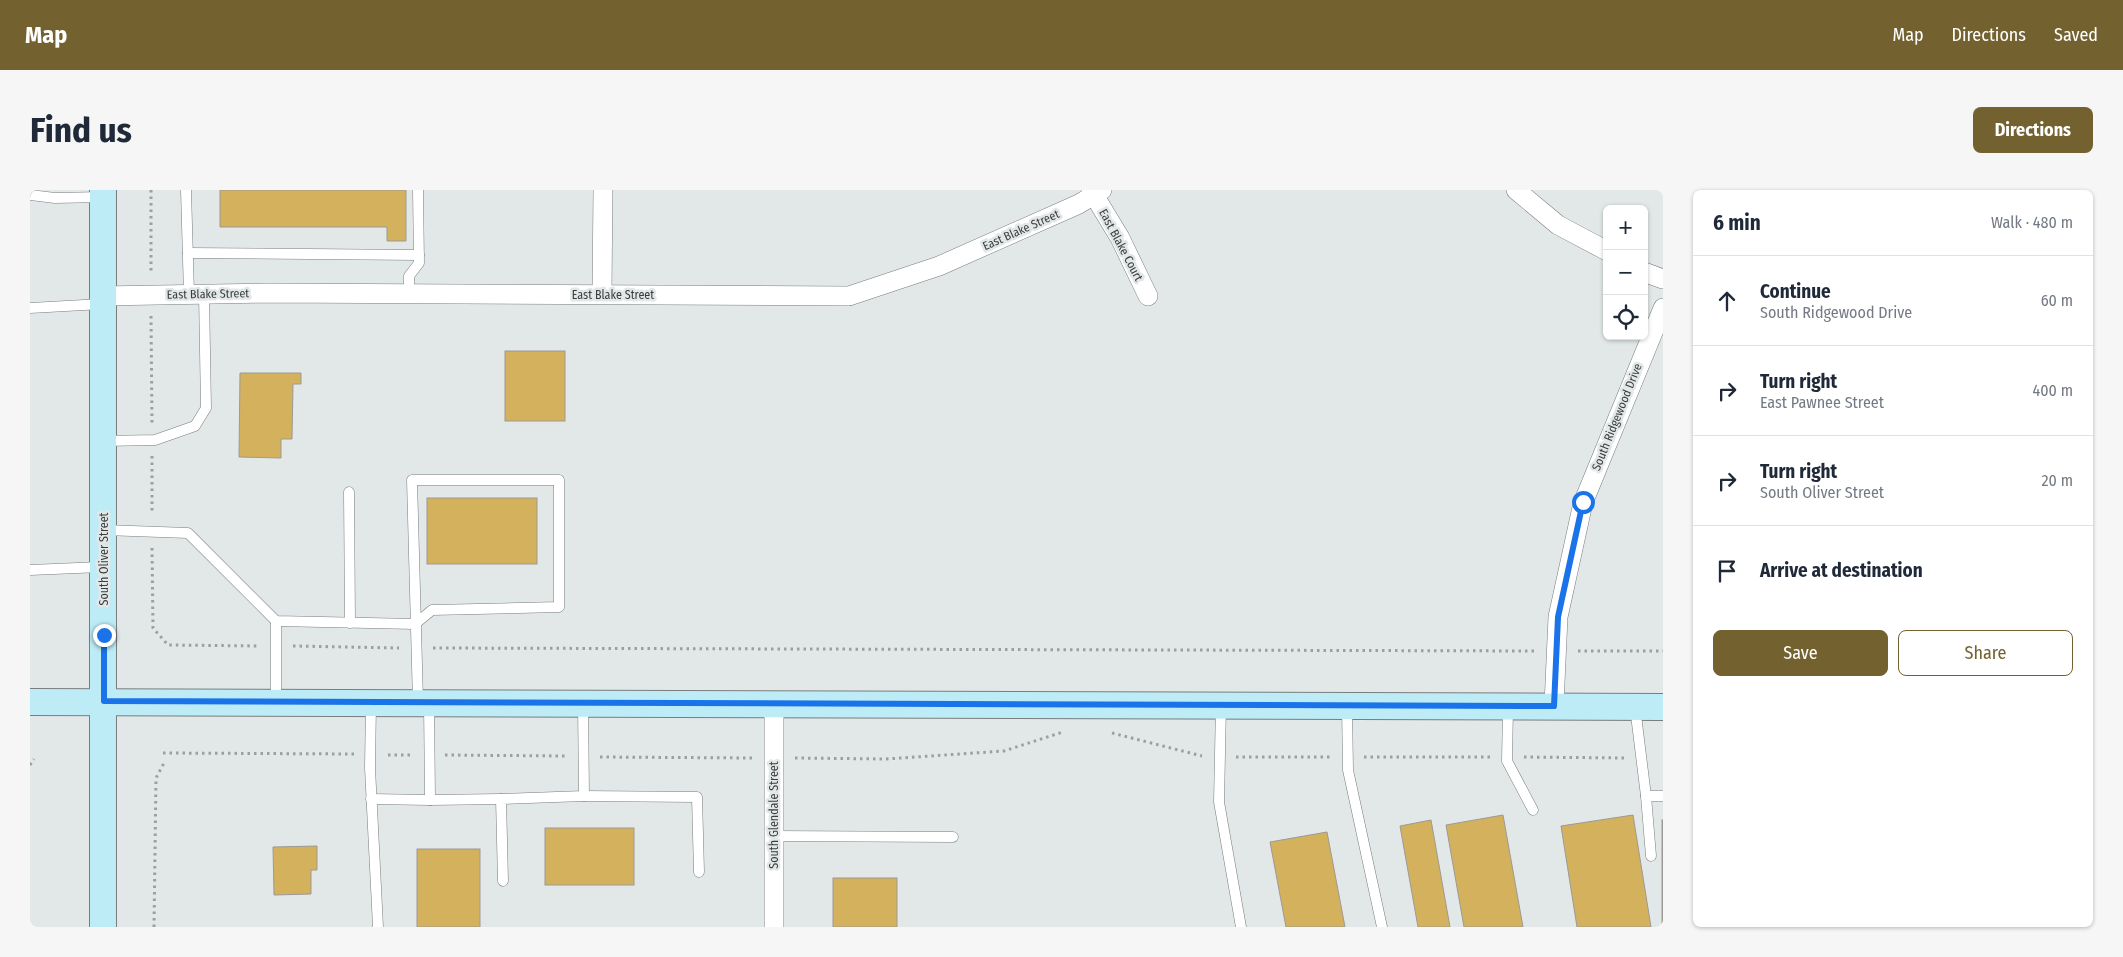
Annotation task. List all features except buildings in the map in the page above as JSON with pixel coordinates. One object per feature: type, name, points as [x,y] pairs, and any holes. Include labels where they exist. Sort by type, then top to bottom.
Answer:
[{"type":"main road","name":"South Oliver Street","points":[[103,193],[103,927]]},
{"type":"main road","points":[[30,702],[1663,706]]},
{"type":"street","points":[[602,294],[603,190]]},
{"type":"street","points":[[1516,190],[1558,224],[1605,250]]},
{"type":"street","name":"East Blake Street","points":[[103,300],[151,295],[196,294],[849,296],[939,266],[1079,204],[1095,192]]},
{"type":"street","name":"East Blake Court","points":[[1095,192],[1148,296]]},
{"type":"street","points":[[1648,273],[1663,279]]},
{"type":"street","name":"South Ridgewood Drive","points":[[1554,706],[1558,617],[1583,502],[1663,308]]},
{"type":"street","name":"South Glendale Street","points":[[774,703],[774,927]]},
{"type":"lane","points":[[103,441],[152,440],[195,426],[206,408],[196,294],[188,253],[186,190]]},
{"type":"lane","points":[[409,294],[409,276],[419,263],[418,190]]},
{"type":"lane","points":[[30,195],[55,198],[103,193]]},
{"type":"lane","points":[[188,253],[419,255]]},
{"type":"lane","points":[[30,308],[103,300]]},
{"type":"lane","points":[[104,530],[188,533],[276,622],[415,624],[432,610],[559,607],[559,480],[412,480],[415,624],[416,648],[430,755],[430,800]]},
{"type":"lane","points":[[349,492],[350,623]]},
{"type":"lane","points":[[30,570],[104,567]]},
{"type":"lane","points":[[276,622],[276,702]]},
{"type":"lane","points":[[371,702],[371,799],[378,927]]},
{"type":"lane","points":[[583,703],[584,796]]},
{"type":"lane","points":[[1221,704],[1218,802],[1241,927]]},
{"type":"lane","points":[[1347,705],[1348,770],[1382,927]]},
{"type":"lane","points":[[1508,706],[1507,761],[1533,810]]},
{"type":"lane","points":[[1635,706],[1651,856]]},
{"type":"lane","points":[[371,799],[430,800],[584,796],[697,797],[699,872]]},
{"type":"lane","points":[[1646,796],[1663,796]]},
{"type":"lane","points":[[501,799],[503,881]]},
{"type":"lane","points":[[774,836],[953,837]]},
{"type":"path","points":[[151,190],[153,628],[168,645],[416,648],[1663,651]]},
{"type":"path","points":[[163,752],[886,759],[1004,750],[1069,730]]},
{"type":"path","points":[[1104,732],[1203,757],[1641,758]]},
{"type":"path","points":[[30,765],[34,759]]},
{"type":"path","points":[[154,927],[156,778],[164,764]]},
{"type":"route","points":[[104,635],[104,701],[1554,706],[1558,617],[1583,502]]}]
